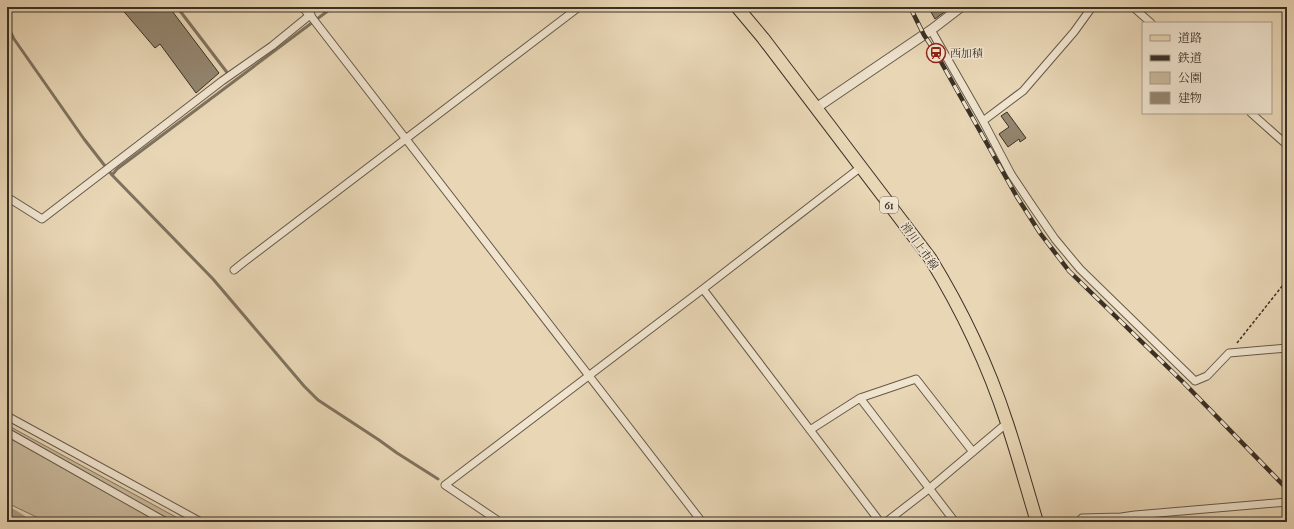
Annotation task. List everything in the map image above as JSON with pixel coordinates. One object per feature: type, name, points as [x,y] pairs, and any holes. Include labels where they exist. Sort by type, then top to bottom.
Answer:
[{"type":"main road","name":"滑川上市線","points":[[737,7],[763,38],[861,166],[930,258],[941,276],[964,318],[976,344],[1007,423],[1037,522]]},
{"type":"street","points":[[304,7],[407,138],[702,522]]},
{"type":"street","points":[[234,270],[579,7]]},
{"type":"street","points":[[816,108],[931,30],[961,7]]},
{"type":"street","points":[[983,121],[1023,91],[1074,32],[1092,7]]},
{"type":"street","points":[[1133,7],[1150,22]]},
{"type":"street","points":[[7,197],[42,219],[222,81],[272,46],[310,15]]},
{"type":"street","points":[[931,30],[983,121],[1011,174],[1050,233],[1080,270],[1186,374],[1195,381],[1207,376],[1229,353],[1287,348]]},
{"type":"street","points":[[1252,114],[1287,145]]},
{"type":"street","points":[[500,522],[445,485],[703,289],[861,166]]},
{"type":"street","points":[[703,289],[880,522]]},
{"type":"street","points":[[810,430],[860,398],[916,379],[973,452]]},
{"type":"street","points":[[860,398],[955,522]]},
{"type":"street","points":[[7,416],[201,522]]},
{"type":"street","points":[[886,522],[930,488],[1007,423]]},
{"type":"street","points":[[7,432],[166,522]]},
{"type":"street","points":[[1078,522],[1082,518],[1121,517],[1287,502]]},
{"type":"path","points":[[1229,353],[1287,280]]},
{"type":"green space","points":[[7,425],[185,522],[47,522],[7,503]]},
{"type":"building","points":[[120,7],[169,7],[219,73],[196,93],[160,44],[155,48]]},
{"type":"building","points":[[939,7],[945,7],[947,10],[935,19],[931,12]]},
{"type":"building","points":[[1007,112],[1026,138],[1020,142],[1019,139],[1008,147],[999,134],[1009,127],[1001,116]]},
{"type":"waterway","points":[[177,7],[229,75]]},
{"type":"waterway","points":[[112,175],[117,169],[333,7]]},
{"type":"waterway","points":[[7,25],[14,39],[84,139],[112,175],[213,279],[304,386],[318,400],[438,479]]},
{"type":"waterway","points":[[7,515],[19,522]]},
{"type":"railway","points":[[910,7],[924,35],[936,53],[1017,197],[1040,233],[1069,271],[1184,383],[1287,489]]},
{"type":"place","name":"西加積","points":[[936,53]]}]
